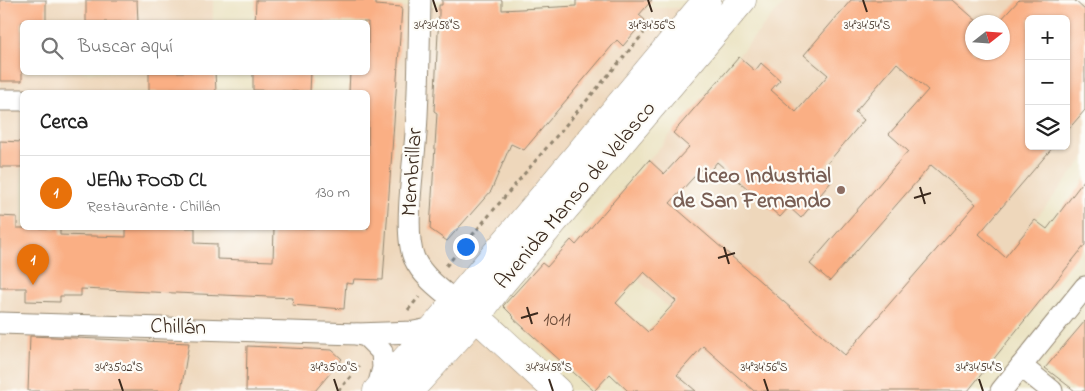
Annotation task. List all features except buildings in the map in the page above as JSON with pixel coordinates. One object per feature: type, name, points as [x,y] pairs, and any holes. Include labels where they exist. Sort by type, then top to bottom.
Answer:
[{"type":"main road","name":"Avenida Manso de Velasco","points":[[409,391],[466,310],[707,0]]},
{"type":"main road","name":"Avenida Manso de Velasco","points":[[377,391],[434,329],[466,310],[498,287],[742,0]]},
{"type":"main road","points":[[466,310],[557,391]]},
{"type":"street","name":"Membrillar","points":[[420,0],[410,242],[414,258],[422,271],[432,282],[466,310]]},
{"type":"street","points":[[0,100],[20,100]]},
{"type":"street","points":[[1001,391],[1085,287]]},
{"type":"street","name":"Chillán","points":[[0,322],[357,334],[383,340]]},
{"type":"street","points":[[377,391],[384,360],[382,352],[383,340],[434,329]]},
{"type":"street","points":[[1021,366],[1052,391]]},
{"type":"path","points":[[338,391],[647,30]]},
{"type":"shaded area","points":[[0,0],[213,0],[213,20],[20,20],[20,75],[215,75],[216,90],[20,90],[20,230],[370,230],[370,153],[391,154],[402,7],[692,8],[451,289],[561,391],[0,391]]},
{"type":"shaded area","name":"Liceo Industrial de San Fernando","points":[[786,0],[1085,0],[1085,157],[899,391],[662,391],[706,342],[626,269],[616,281],[576,245]]},
{"type":"place","name":"Liceo Industrial de San Fernando","points":[[841,190]]},
{"type":"place","name":"JEAN FOOD CL","points":[[33,285]]}]
